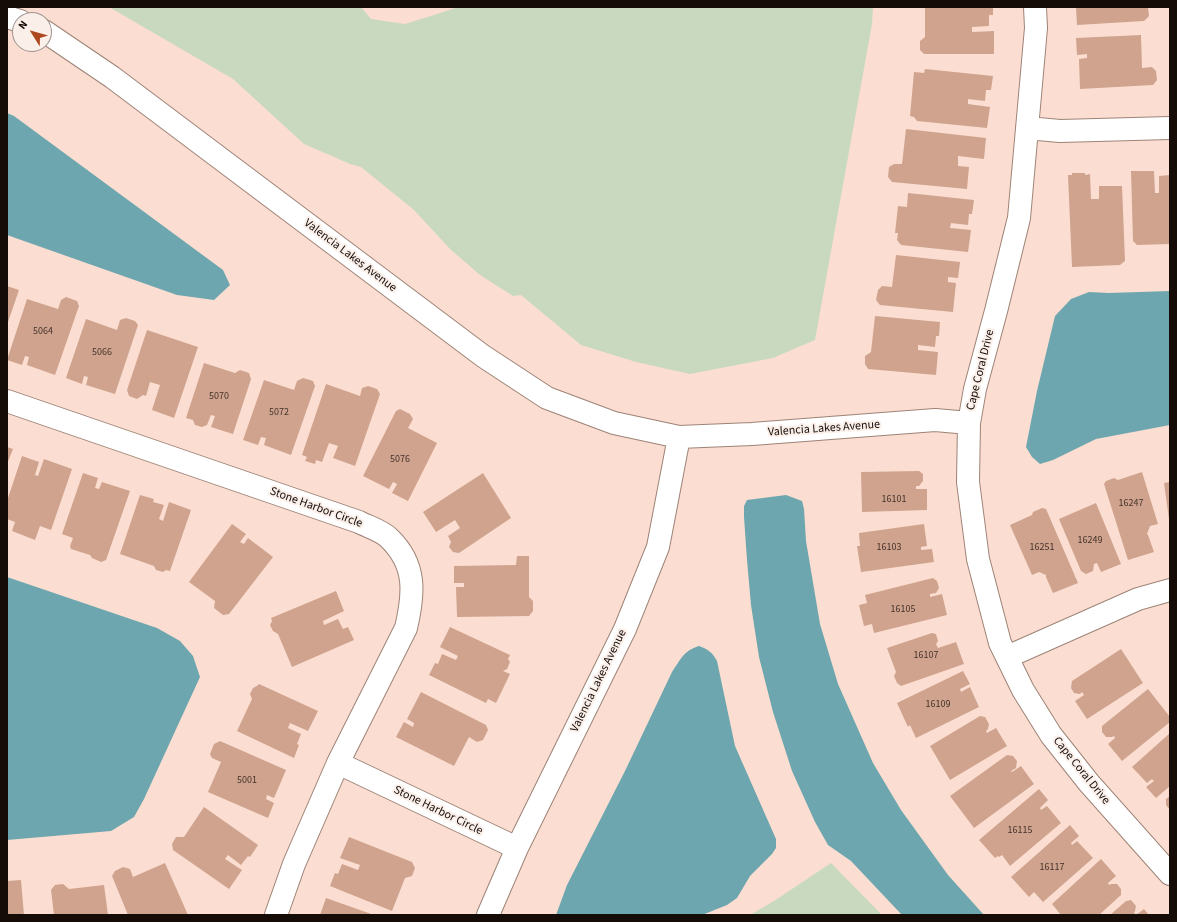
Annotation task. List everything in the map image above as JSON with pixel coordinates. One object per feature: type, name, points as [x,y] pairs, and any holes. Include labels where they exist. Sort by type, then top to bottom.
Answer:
[{"type":"street","name":"Cape Coral Drive","points":[[1035,7],[1036,28],[1019,218],[975,389],[969,423],[968,482],[978,559],[1000,643],[1023,690],[1051,735],[1089,783],[1170,874]]},
{"type":"street","name":"Valencia Lakes Avenue","points":[[52,36],[112,77],[483,356],[547,398],[614,423],[679,437],[752,434],[935,420],[969,423]]},
{"type":"street","points":[[1027,128],[1060,131],[1170,128]]},
{"type":"street","name":"Stone Harbor Circle","points":[[7,401],[359,522],[389,537],[403,555],[412,579],[411,606],[406,628],[338,762],[294,864],[276,915]]},
{"type":"street","name":"Valencia Lakes Avenue","points":[[488,915],[517,848],[625,629],[655,555],[658,547],[679,437]]},
{"type":"street","points":[[1007,657],[1138,599],[1170,590]]},
{"type":"street","name":"Stone Harbor Circle","points":[[338,762],[517,848]]},
{"type":"green space","points":[[109,7],[361,7],[371,19],[405,24],[459,7],[873,7],[872,24],[815,340],[773,358],[690,374],[636,362],[581,345],[521,295],[513,296],[480,275],[450,249],[414,210],[361,167],[350,164],[304,144],[233,79]]},
{"type":"green space","points":[[831,863],[882,915],[750,915],[774,901]]},
{"type":"water","points":[[7,113],[14,116],[223,270],[230,285],[214,300],[177,295],[7,235]]},
{"type":"water","points":[[1170,291],[1170,425],[1096,439],[1053,460],[1040,464],[1032,457],[1026,447],[1037,391],[1055,316],[1071,299],[1089,292],[1109,293]]},
{"type":"water","points":[[786,495],[802,501],[806,541],[820,624],[838,684],[873,763],[901,810],[948,875],[984,915],[902,915],[851,861],[828,845],[815,822],[792,771],[773,712],[759,657],[751,605],[747,560],[744,506],[747,500]]},
{"type":"water","points":[[7,577],[157,628],[180,641],[193,656],[200,677],[144,799],[134,817],[111,831],[7,840]]},
{"type":"water","points":[[699,646],[710,652],[717,661],[735,746],[776,839],[776,848],[750,876],[737,898],[727,905],[702,915],[556,915],[567,885],[625,771],[672,672],[680,659],[689,650]]},
{"type":"building","points":[[925,7],[993,7],[993,15],[989,15],[989,26],[972,27],[972,32],[994,31],[994,54],[924,54],[920,50],[920,41],[925,37]]},
{"type":"building","points":[[1076,7],[1148,7],[1149,16],[1144,21],[1077,25]]},
{"type":"building","points":[[1141,35],[1142,68],[1152,67],[1156,71],[1157,80],[1153,85],[1080,89],[1079,59],[1087,58],[1087,54],[1077,55],[1076,38]]},
{"type":"building","points":[[925,69],[993,76],[991,90],[986,90],[985,101],[968,99],[968,104],[990,107],[987,128],[917,121],[914,117],[910,116],[914,72],[924,73]]},
{"type":"building","points":[[906,129],[986,138],[984,159],[958,156],[958,166],[969,167],[967,189],[892,182],[888,177],[889,167],[894,164],[902,164]]},
{"type":"building","points":[[1131,171],[1154,171],[1155,193],[1159,193],[1159,176],[1170,175],[1170,244],[1137,245],[1133,241]]},
{"type":"building","points":[[1072,173],[1085,173],[1085,175],[1090,174],[1091,199],[1099,199],[1099,186],[1122,186],[1125,261],[1120,265],[1072,267],[1068,175],[1072,175]]},
{"type":"building","points":[[908,193],[974,200],[972,214],[969,214],[968,225],[951,223],[950,228],[971,230],[968,252],[901,245],[897,240],[898,233],[895,233],[898,206],[907,207]]},
{"type":"building","points":[[896,255],[960,262],[958,278],[948,277],[948,282],[956,283],[953,312],[880,305],[876,300],[878,290],[882,286],[892,287]]},
{"type":"building","points":[[7,286],[19,290],[7,325]]},
{"type":"building","points":[[66,297],[77,301],[79,306],[55,375],[27,365],[29,357],[25,356],[22,365],[7,360],[27,299],[58,309],[61,300]]},
{"type":"building","points":[[875,316],[940,322],[939,336],[936,336],[935,347],[918,345],[918,350],[938,352],[936,375],[868,369],[865,364],[865,356],[871,352]]},
{"type":"building","points":[[126,318],[135,321],[138,325],[115,394],[86,385],[88,377],[84,376],[82,384],[66,378],[86,319],[117,330],[120,320]]},
{"type":"building","points":[[147,330],[198,347],[174,418],[152,410],[160,385],[150,382],[146,396],[143,395],[137,399],[129,396],[127,390]]},
{"type":"building","points":[[204,363],[235,373],[240,370],[249,373],[251,379],[233,434],[211,427],[215,416],[211,415],[207,425],[202,427],[195,425],[193,420],[186,418]]},
{"type":"building","points":[[303,378],[313,381],[315,386],[291,455],[264,445],[266,438],[261,437],[258,445],[243,440],[264,380],[294,390],[297,381]]},
{"type":"building","points":[[326,384],[360,396],[362,388],[368,386],[377,389],[380,394],[355,466],[333,458],[338,446],[329,443],[322,462],[316,460],[315,464],[305,461],[307,457],[302,455]]},
{"type":"building","points":[[400,409],[410,414],[413,419],[408,428],[437,443],[408,501],[392,493],[397,484],[393,482],[389,489],[363,476],[396,411]]},
{"type":"building","points":[[7,447],[13,449],[7,464]]},
{"type":"building","points":[[22,456],[39,462],[35,475],[38,476],[44,459],[72,469],[51,530],[40,526],[35,540],[12,531],[15,522],[7,519],[7,501]]},
{"type":"building","points":[[919,471],[923,474],[923,481],[919,486],[916,486],[916,489],[927,489],[927,510],[862,512],[861,472]]},
{"type":"building","points":[[1142,472],[1158,524],[1150,526],[1147,534],[1154,552],[1128,560],[1104,484],[1106,481],[1114,478],[1118,480]]},
{"type":"building","points":[[83,473],[98,478],[95,488],[99,489],[102,482],[130,491],[106,560],[101,562],[92,558],[90,555],[71,549],[70,546],[73,538],[62,534]]},
{"type":"building","points":[[483,473],[511,518],[459,553],[453,552],[449,547],[451,542],[448,536],[460,528],[455,520],[436,532],[423,512]]},
{"type":"building","points":[[1170,482],[1170,519],[1169,519],[1164,483]]},
{"type":"building","points":[[140,495],[154,499],[153,502],[164,505],[159,519],[163,521],[169,502],[191,510],[170,571],[166,570],[163,572],[156,570],[154,566],[120,554]]},
{"type":"building","points":[[1096,503],[1121,564],[1101,572],[1097,563],[1094,564],[1093,571],[1086,574],[1081,571],[1059,519]]},
{"type":"building","points":[[1042,508],[1046,509],[1078,583],[1053,593],[1046,575],[1039,572],[1032,575],[1010,525],[1032,515],[1033,512]]},
{"type":"building","points":[[232,524],[246,534],[240,542],[244,544],[248,538],[273,557],[229,614],[223,615],[214,608],[215,601],[189,582]]},
{"type":"building","points":[[924,524],[927,546],[921,547],[921,550],[932,549],[934,562],[861,572],[857,546],[860,546],[859,533]]},
{"type":"building","points":[[517,556],[529,556],[529,597],[533,601],[533,611],[529,616],[457,617],[456,587],[464,587],[464,583],[454,583],[454,566],[516,565]]},
{"type":"building","points":[[933,578],[937,581],[939,588],[936,593],[930,594],[930,597],[942,594],[947,615],[874,633],[872,624],[864,626],[859,605],[867,603],[865,595]]},
{"type":"building","points":[[336,591],[344,611],[323,621],[324,625],[338,619],[343,629],[348,627],[354,640],[292,667],[278,634],[273,631],[270,625],[272,621],[271,618]]},
{"type":"building","points":[[450,627],[510,655],[508,659],[510,662],[507,669],[503,671],[510,674],[496,703],[488,699],[486,703],[429,675],[435,663],[438,664],[442,654],[456,660],[458,656],[440,647]]},
{"type":"building","points":[[932,633],[936,634],[938,641],[936,644],[938,648],[956,642],[964,664],[901,686],[897,683],[894,676],[896,672],[887,648]]},
{"type":"building","points":[[1121,649],[1143,683],[1087,719],[1075,701],[1084,695],[1082,692],[1080,694],[1074,693],[1071,688],[1072,681]]},
{"type":"building","points":[[963,671],[970,684],[960,689],[961,692],[970,687],[979,707],[916,738],[910,725],[908,727],[897,703]]},
{"type":"building","points":[[259,684],[318,711],[308,731],[290,723],[288,728],[301,734],[294,758],[237,731],[252,699],[250,694],[253,688]]},
{"type":"building","points":[[1148,689],[1170,717],[1170,722],[1122,761],[1108,744],[1115,738],[1114,736],[1106,737],[1102,732],[1102,726]]},
{"type":"building","points":[[421,692],[486,725],[488,730],[483,740],[477,742],[469,737],[454,766],[396,737],[404,722],[413,727],[414,723],[407,719]]},
{"type":"building","points":[[980,716],[985,717],[989,724],[986,731],[987,733],[996,728],[1007,746],[950,780],[930,746]]},
{"type":"building","points":[[1170,733],[1170,786],[1156,798],[1146,787],[1154,781],[1152,779],[1147,783],[1132,767]]},
{"type":"building","points":[[220,741],[286,770],[274,798],[267,795],[266,799],[274,803],[268,818],[208,792],[221,762],[212,758],[210,754],[214,744]]},
{"type":"building","points":[[1007,755],[1013,756],[1017,761],[1016,768],[1011,771],[1012,772],[1021,766],[1034,784],[974,828],[950,796]]},
{"type":"building","points":[[1039,789],[1048,800],[1040,808],[1041,810],[1047,806],[1061,823],[1010,866],[1002,855],[995,858],[979,840]]},
{"type":"building","points":[[1170,796],[1170,810],[1166,805],[1166,799]]},
{"type":"building","points":[[204,807],[258,845],[250,857],[248,856],[241,865],[228,855],[225,859],[242,870],[229,889],[173,850],[172,844],[176,837],[184,837]]},
{"type":"building","points":[[1070,825],[1079,836],[1071,843],[1072,845],[1077,841],[1093,858],[1043,902],[1034,892],[1029,897],[1011,877]]},
{"type":"building","points":[[349,837],[412,862],[415,868],[412,876],[405,878],[392,911],[330,886],[335,873],[338,874],[342,864],[358,870],[360,865],[340,858]]},
{"type":"building","points":[[1101,859],[1116,876],[1108,883],[1109,885],[1117,884],[1121,889],[1121,895],[1099,915],[1061,915],[1052,904]]},
{"type":"building","points":[[165,863],[188,915],[128,915],[112,876],[115,871],[123,867],[130,869],[133,877]]},
{"type":"building","points":[[21,880],[24,915],[7,915],[7,881]]},
{"type":"building","points":[[63,884],[69,889],[104,885],[108,915],[54,915],[51,890],[55,885]]},
{"type":"building","points":[[326,898],[374,915],[320,915]]},
{"type":"building","points":[[1131,900],[1136,906],[1134,913],[1136,915],[1110,915],[1126,901]]},
{"type":"building","points":[[1144,909],[1149,915],[1136,915]]}]
